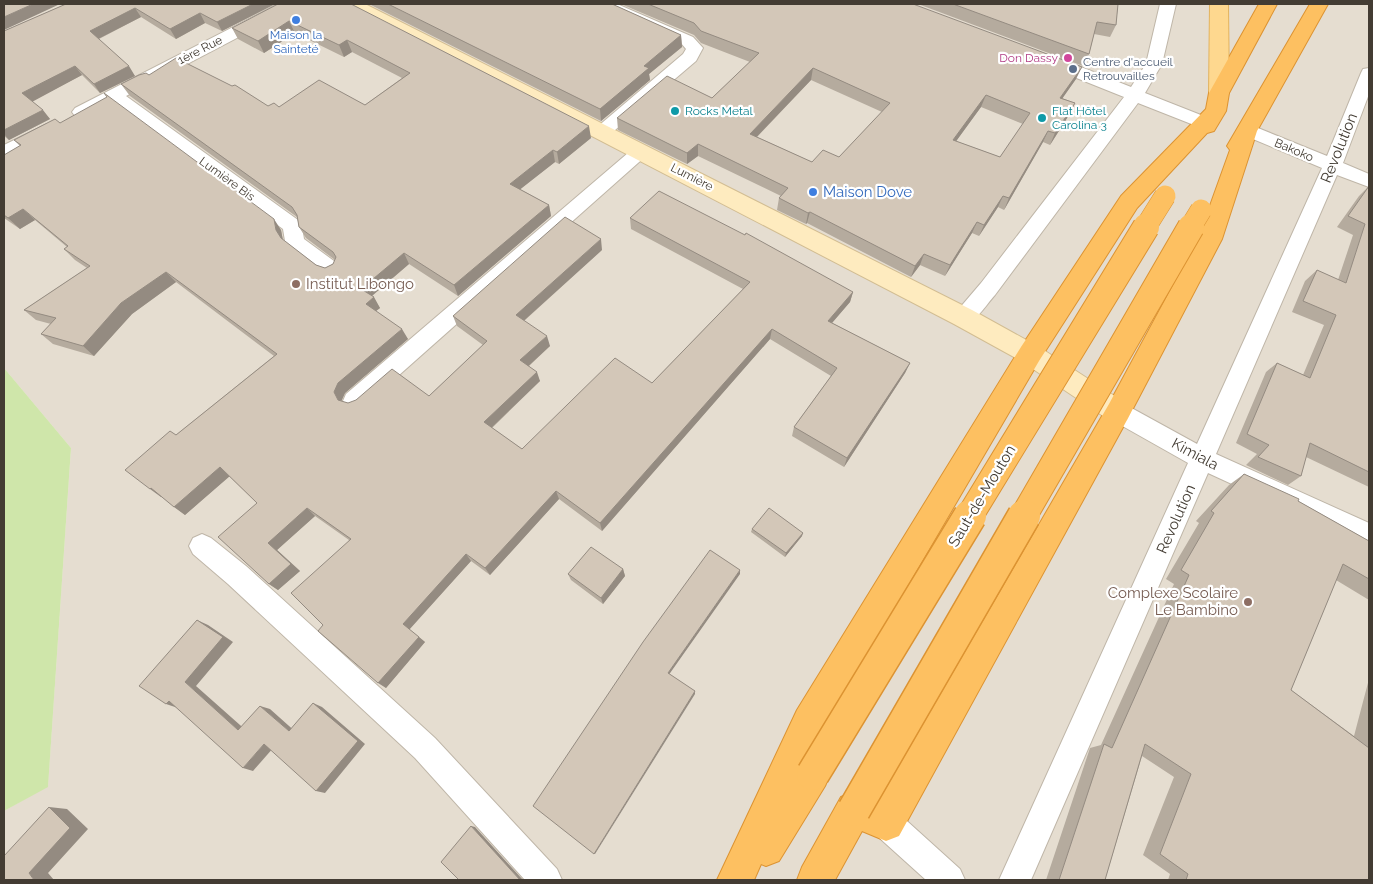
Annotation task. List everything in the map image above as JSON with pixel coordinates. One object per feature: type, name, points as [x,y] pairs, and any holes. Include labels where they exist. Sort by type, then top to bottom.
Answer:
[{"type":"highway","points":[[736,880],[809,722],[1030,354],[1129,202],[1213,109],[1268,4]]},
{"type":"highway","points":[[870,816],[1201,210],[1320,4]]},
{"type":"highway","name":"Saut-de-Mouton","points":[[746,880],[814,774],[1165,196],[1213,109]]},
{"type":"highway","points":[[815,880],[870,816],[1118,412],[1210,239],[1247,130]]},
{"type":"main road","points":[[1213,109],[1219,4]]},
{"type":"street","name":"1ère Rue","points":[[4,152],[290,4]]},
{"type":"street","name":"Lumière","points":[[351,4],[641,150],[963,317],[1030,354]]},
{"type":"street","points":[[602,132],[690,57],[696,48],[687,40],[604,4]]},
{"type":"street","points":[[963,317],[988,289],[1136,94],[1154,64],[1168,4]]},
{"type":"street","points":[[1036,56],[1136,94],[1213,109]]},
{"type":"street","name":"Revolution","points":[[1015,880],[1332,166],[1369,73]]},
{"type":"street","name":"Lumière Bis","points":[[113,95],[291,225],[294,230],[294,240],[296,243],[331,269]]},
{"type":"street","name":"Bakoko","points":[[1247,130],[1369,181]]},
{"type":"street","points":[[354,401],[641,150]]},
{"type":"street","name":"Kimiala","points":[[1030,354],[1118,412],[1202,459],[1369,535]]},
{"type":"street","points":[[202,546],[237,575],[424,748],[546,880]]},
{"type":"street","points":[[870,816],[949,880]]},
{"type":"shaded area","points":[[4,4],[1369,4],[1369,880],[4,880],[4,811],[48,786],[71,448],[4,368]]},
{"type":"green space","points":[[4,368],[71,448],[48,787],[4,811]]},
{"type":"building","points":[[4,4],[33,4],[4,17]]},
{"type":"building","points":[[66,4],[253,4],[217,22],[200,13],[170,29],[135,8],[90,31],[129,66],[94,84],[75,66],[22,93],[43,110],[4,130],[4,31]]},
{"type":"building","points":[[278,4],[351,4],[589,126],[557,152],[553,150],[510,184],[549,205],[454,285],[404,253],[361,289],[374,297],[366,304],[402,329],[338,383],[334,392],[338,400],[348,403],[356,400],[392,369],[429,396],[487,341],[453,316],[565,217],[601,239],[516,315],[547,336],[520,360],[537,372],[484,422],[522,449],[615,358],[652,383],[750,282],[630,218],[659,191],[745,235],[746,233],[853,292],[828,321],[910,363],[847,458],[794,427],[837,368],[772,329],[600,523],[556,491],[485,568],[466,554],[403,624],[419,637],[378,683],[318,631],[323,625],[291,593],[351,539],[307,508],[268,543],[291,564],[269,584],[218,537],[257,503],[220,467],[174,507],[125,470],[170,431],[176,435],[277,354],[166,272],[121,303],[83,346],[41,334],[56,318],[24,310],[90,266],[64,249],[68,246],[23,209],[8,218],[4,215],[4,155],[21,145],[14,140],[55,119],[60,123],[107,97],[104,93],[274,219],[276,230],[281,238],[316,265],[325,268],[333,264],[336,257],[333,252],[299,227],[297,215],[292,207],[121,84],[139,75],[146,73],[149,75],[176,58],[232,86],[235,85],[268,106],[274,103],[279,107],[319,80],[365,105],[410,73],[347,40],[339,45],[289,21],[258,41],[232,28]]},
{"type":"building","points":[[388,4],[612,4],[681,35],[644,66],[649,68],[600,109]]},
{"type":"building","points":[[648,4],[913,4],[1082,67],[1060,98],[1075,103],[1055,133],[1048,131],[1009,198],[1003,196],[984,225],[977,222],[950,265],[924,254],[915,266],[779,198],[788,188],[698,144],[687,153],[617,118],[667,76],[712,98],[759,53],[701,31],[694,23]],"holes":[[[813,68],[890,103],[839,157],[823,150],[812,162],[750,134]],[[986,95],[1030,113],[1000,157],[953,140]]]},
{"type":"building","points":[[953,4],[1118,4],[1116,25],[1097,22],[1089,54]]},
{"type":"building","points":[[1369,186],[1369,472],[1310,443],[1301,476],[1258,457],[1269,445],[1247,434],[1277,363],[1310,378],[1336,315],[1303,301],[1317,270],[1346,283],[1365,224],[1348,216]]},
{"type":"building","points":[[1244,474],[1299,499],[1298,501],[1369,541],[1369,579],[1343,564],[1291,690],[1369,748],[1369,880],[1186,880],[1188,874],[1160,854],[1191,774],[1145,744],[1105,880],[1059,880],[1104,744],[1112,748],[1189,575],[1181,570],[1214,513],[1211,511]]},
{"type":"building","points":[[769,508],[803,533],[786,553],[752,529]]},
{"type":"building","points":[[591,547],[623,569],[601,598],[568,574]]},
{"type":"building","points":[[710,550],[740,570],[668,673],[695,691],[594,854],[533,806],[643,642]]},
{"type":"building","points":[[197,620],[223,637],[185,682],[238,730],[260,706],[289,731],[313,703],[358,741],[316,791],[264,744],[243,768],[169,701],[166,704],[139,686]]},
{"type":"building","points":[[49,807],[70,828],[29,873],[34,880],[4,880],[4,856]]},
{"type":"building","points":[[471,826],[520,880],[459,880],[441,862]]},
{"type":"place","name":"Maison la Sainteté","points":[[296,20]]},
{"type":"place","name":"Don Dassy","points":[[1068,58]]},
{"type":"place","name":"Centre d'accueil Retrouvailles","points":[[1073,69]]},
{"type":"place","name":"Rocks Metal","points":[[675,111]]},
{"type":"place","name":"Flat Hôtel Carolina 3","points":[[1042,118]]},
{"type":"place","name":"Maison Dove","points":[[813,192]]},
{"type":"place","name":"Institut Libongo","points":[[296,284]]},
{"type":"place","name":"Complexe Scolaire Le Bambino","points":[[1248,602]]}]
